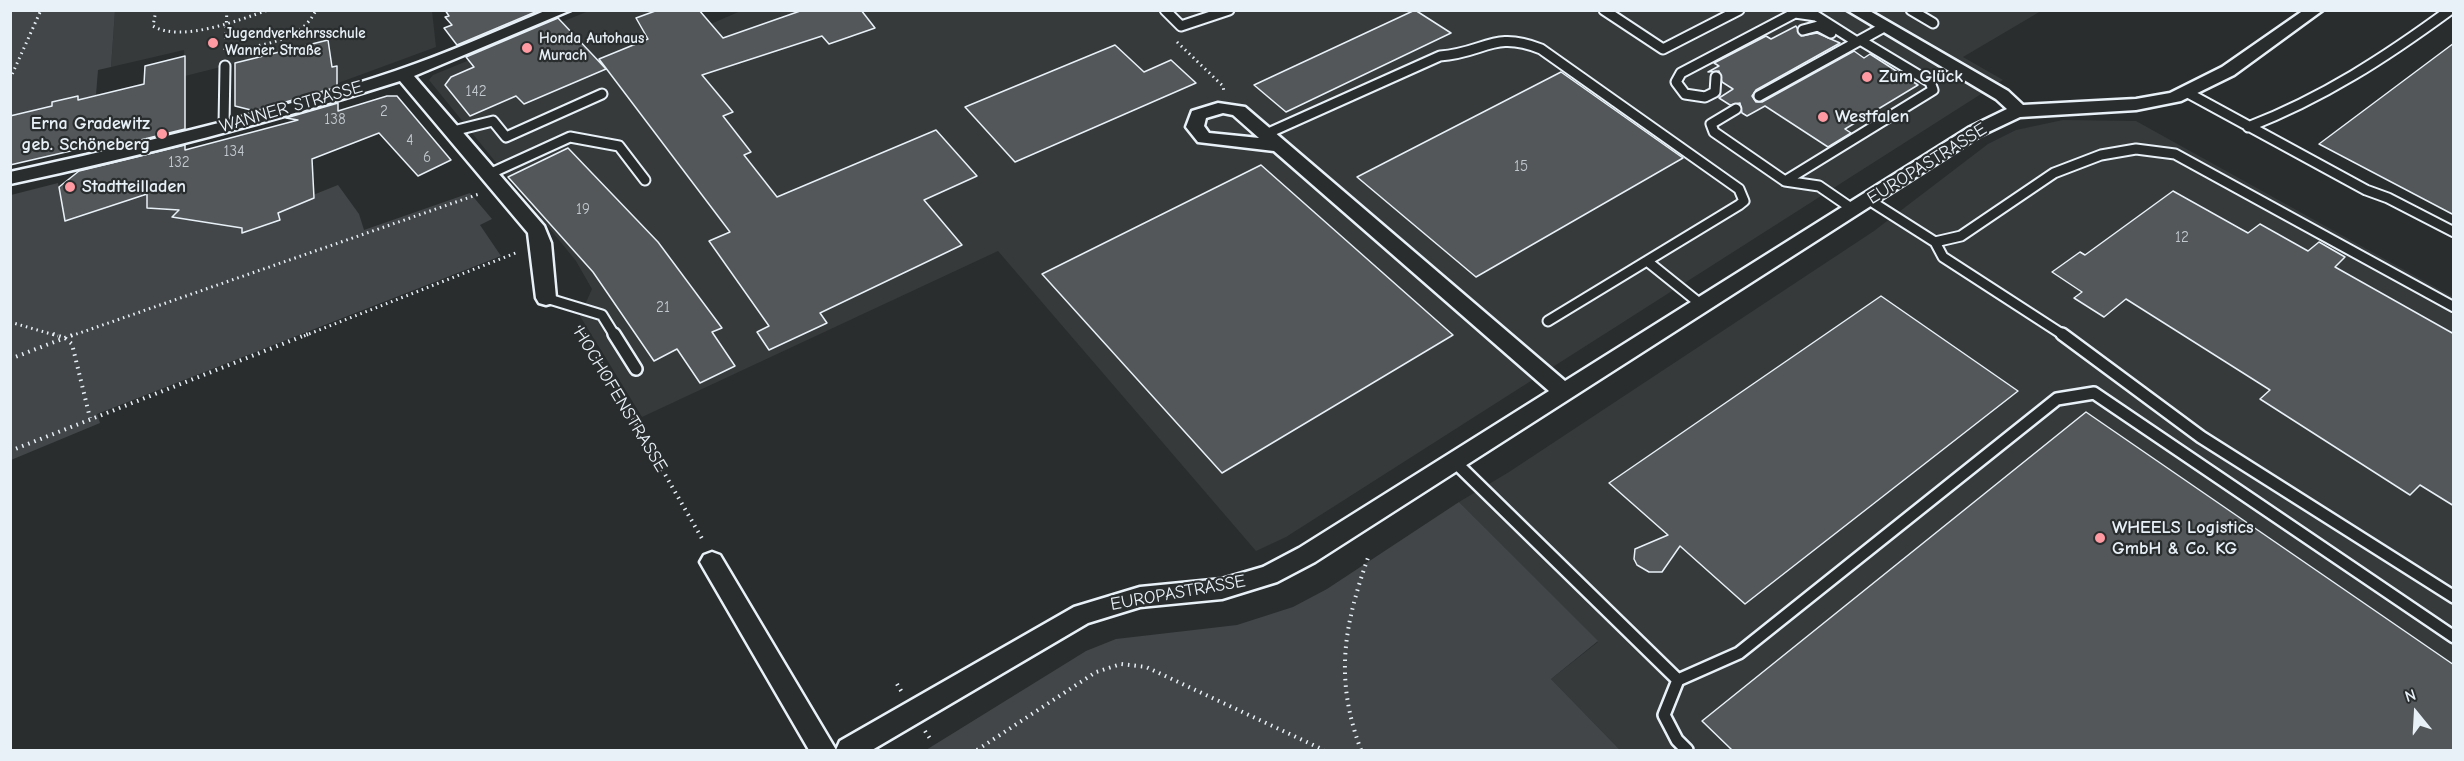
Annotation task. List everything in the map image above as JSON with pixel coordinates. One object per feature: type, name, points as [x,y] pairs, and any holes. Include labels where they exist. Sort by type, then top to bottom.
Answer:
[{"type":"street","name":"WANNER STRASSE","points":[[10,178],[328,98],[403,74],[563,10]]},
{"type":"street","points":[[1856,10],[2002,95],[2019,111]]},
{"type":"street","name":"EUROPASTRASSE","points":[[849,750],[1054,628],[1082,614],[1140,597],[1222,589],[1269,575],[1307,555],[1456,463],[1974,132],[2019,111],[2148,104],[2188,93],[2212,80],[2315,10]]},
{"type":"street","points":[[403,74],[537,231],[541,243],[546,298]]},
{"type":"street","points":[[1273,140],[1204,138],[1195,127],[1198,115],[1212,108],[1226,106],[1239,111],[1273,140],[1565,393]]},
{"type":"street","points":[[712,562],[823,750]]},
{"type":"lane","points":[[1164,10],[1181,26],[1229,10]]},
{"type":"lane","points":[[1604,10],[1663,49],[1738,10]]},
{"type":"lane","points":[[1911,10],[1933,23]]},
{"type":"lane","points":[[2248,127],[2290,111],[2382,60],[2450,10]]},
{"type":"lane","points":[[1716,77],[1716,91],[1705,98],[1685,94],[1676,82],[1681,73],[1795,13],[1816,16],[1856,42]]},
{"type":"lane","points":[[1785,181],[1933,90],[1930,82],[1924,78],[1856,42],[1823,28],[1812,26],[1803,30]]},
{"type":"lane","points":[[1760,96],[1884,27]]},
{"type":"lane","points":[[1273,140],[1440,56],[1457,56],[1496,39],[1528,43],[1569,69],[1738,189],[1744,201],[1548,321]]},
{"type":"lane","points":[[224,126],[225,66]]},
{"type":"lane","points":[[2188,93],[2366,190],[2388,198],[2454,232]]},
{"type":"lane","points":[[453,131],[493,121],[506,137],[602,94]]},
{"type":"lane","points":[[1736,109],[1714,122],[1711,128],[1785,181],[1819,186],[1935,242],[1942,257],[2071,340],[2200,436],[2454,597]]},
{"type":"lane","points":[[494,180],[570,137],[618,146],[645,180]]},
{"type":"lane","points":[[1935,242],[1961,236],[2054,173],[2101,155],[2136,149],[2175,154],[2454,307]]},
{"type":"lane","points":[[1647,261],[1703,306]]},
{"type":"lane","points":[[546,298],[602,315],[636,369]]},
{"type":"lane","points":[[1687,750],[1677,740],[1664,715],[1678,680],[1739,653],[2057,399],[2094,393],[2454,636]]},
{"type":"lane","points":[[1456,463],[1678,680]]},
{"type":"path","points":[[10,79],[41,10]]},
{"type":"path","points":[[156,10],[153,26],[167,34],[268,10]]},
{"type":"path","points":[[225,66],[227,10]]},
{"type":"path","points":[[225,52],[294,34],[310,23],[316,10]]},
{"type":"path","points":[[1175,41],[1223,86],[1226,106]]},
{"type":"path","points":[[10,359],[494,180]]},
{"type":"path","points":[[10,451],[541,243]]},
{"type":"path","name":"HOCHOFENSTRASSE","points":[[546,298],[579,326],[710,552],[712,562]]},
{"type":"path","points":[[10,322],[65,338],[72,344],[90,418]]},
{"type":"path","points":[[1361,750],[1353,732],[1343,696],[1343,670],[1349,616],[1369,555]]},
{"type":"path","points":[[977,750],[1096,672],[1121,664],[1146,667],[1324,750]]},
{"type":"shaded area","points":[[591,10],[648,11],[667,43],[743,10],[2041,11],[1963,57],[2003,80],[1286,537],[1256,551],[998,251],[642,417],[580,316],[592,289],[576,261],[429,80],[433,75]]},
{"type":"shaded area","points":[[10,11],[115,11],[111,67],[98,70],[96,95],[78,100],[78,96],[52,102],[52,106],[11,116]]},
{"type":"shaded area","name":"Jugendverkehrsschule Wanner Straße","points":[[115,11],[432,11],[436,47],[330,86],[328,40],[185,76],[184,50],[111,67]]},
{"type":"shaded area","points":[[2063,120],[2136,121],[2453,297],[2453,750],[1620,750],[1551,679],[1598,642],[1459,502],[1509,472],[1874,231],[1988,144],[2016,130]]},
{"type":"shaded area","points":[[58,183],[66,221],[148,193],[147,208],[263,215],[338,185],[359,214],[364,230],[470,193],[492,219],[480,225],[501,256],[97,414],[100,423],[11,460],[11,195]]},
{"type":"shaded area","points":[[1459,502],[1598,641],[1551,679],[1620,750],[926,750],[1086,651],[1116,639],[1237,625],[1293,607],[1327,589]]},
{"type":"building","points":[[445,10],[540,10],[457,45],[444,28],[452,25],[445,17],[449,16]]},
{"type":"building","points":[[658,10],[699,10],[723,38],[803,10],[861,10],[875,28],[829,44],[822,36],[702,75],[733,112],[723,116],[751,152],[744,155],[777,197],[936,130],[977,176],[924,200],[962,245],[820,313],[827,323],[769,350],[757,332],[769,326],[709,241],[730,232],[599,59],[648,39],[636,18]]},
{"type":"building","points":[[1415,10],[1451,33],[1286,112],[1254,85]]},
{"type":"building","points":[[558,18],[606,69],[524,104],[516,96],[470,116],[445,85],[451,77],[474,67],[466,57]]},
{"type":"building","points":[[1796,26],[1801,36],[1817,33],[1840,43],[1756,90],[1752,96],[1756,102],[1762,102],[1854,51],[1864,58],[1870,54],[1918,85],[1845,129],[1851,133],[1828,147],[1765,106],[1747,116],[1742,113],[1740,103],[1730,105],[1719,98],[1733,89],[1722,82],[1719,71],[1708,72],[1719,66],[1714,63],[1766,36],[1771,39]]},
{"type":"building","points":[[328,40],[332,67],[337,66],[337,87],[255,111],[235,106],[235,63]]},
{"type":"building","points":[[2454,43],[2454,215],[2319,144]]},
{"type":"building","points":[[1115,45],[1144,72],[1171,60],[1196,83],[1015,162],[965,107]]},
{"type":"building","points":[[185,56],[185,129],[108,148],[118,140],[10,165],[10,116],[52,106],[52,102],[78,96],[78,100],[144,84],[145,66]]},
{"type":"building","points":[[1561,72],[1683,158],[1476,277],[1357,177]]},
{"type":"building","points":[[387,96],[397,96],[451,160],[418,176],[379,133],[312,159],[314,198],[278,213],[280,220],[242,233],[242,228],[172,217],[179,210],[147,208],[147,194],[65,221],[59,187],[79,171],[185,145],[185,150],[298,120],[286,118],[338,103],[338,111]]},
{"type":"building","points":[[568,148],[658,242],[722,328],[712,332],[735,366],[700,383],[677,349],[654,361],[593,272],[508,177]]},
{"type":"building","points":[[1261,165],[1453,335],[1222,473],[1042,274]]},
{"type":"building","points":[[2173,191],[2248,233],[2260,224],[2308,251],[2319,242],[2345,257],[2335,267],[2454,334],[2454,506],[2420,485],[2410,495],[2260,399],[2270,390],[2126,299],[2104,317],[2074,298],[2082,292],[2052,272],[2080,252],[2085,255]]},
{"type":"building","points":[[1881,296],[2018,391],[1745,604],[1680,546],[1662,572],[1649,572],[1637,565],[1634,559],[1635,549],[1668,535],[1609,483]]},
{"type":"building","name":"WHEELS Logistics GmbH & Co. KG","points":[[2086,412],[2454,665],[2454,750],[1732,750],[1702,721]]},
{"type":"place","name":"Jugendverkehrsschule Wanner Straße","points":[[213,43]]},
{"type":"place","name":"Honda Autohaus Murach","points":[[527,48]]},
{"type":"place","name":"Zum Glück","points":[[1867,77]]},
{"type":"place","name":"Westfalen","points":[[1823,117]]},
{"type":"place","name":"Erna Gradewitz geb. Schöneberg","points":[[162,134]]},
{"type":"place","name":"Stadtteilladen","points":[[70,187]]},
{"type":"place","name":"WHEELS Logistics GmbH & Co. KG","points":[[2100,538]]}]
